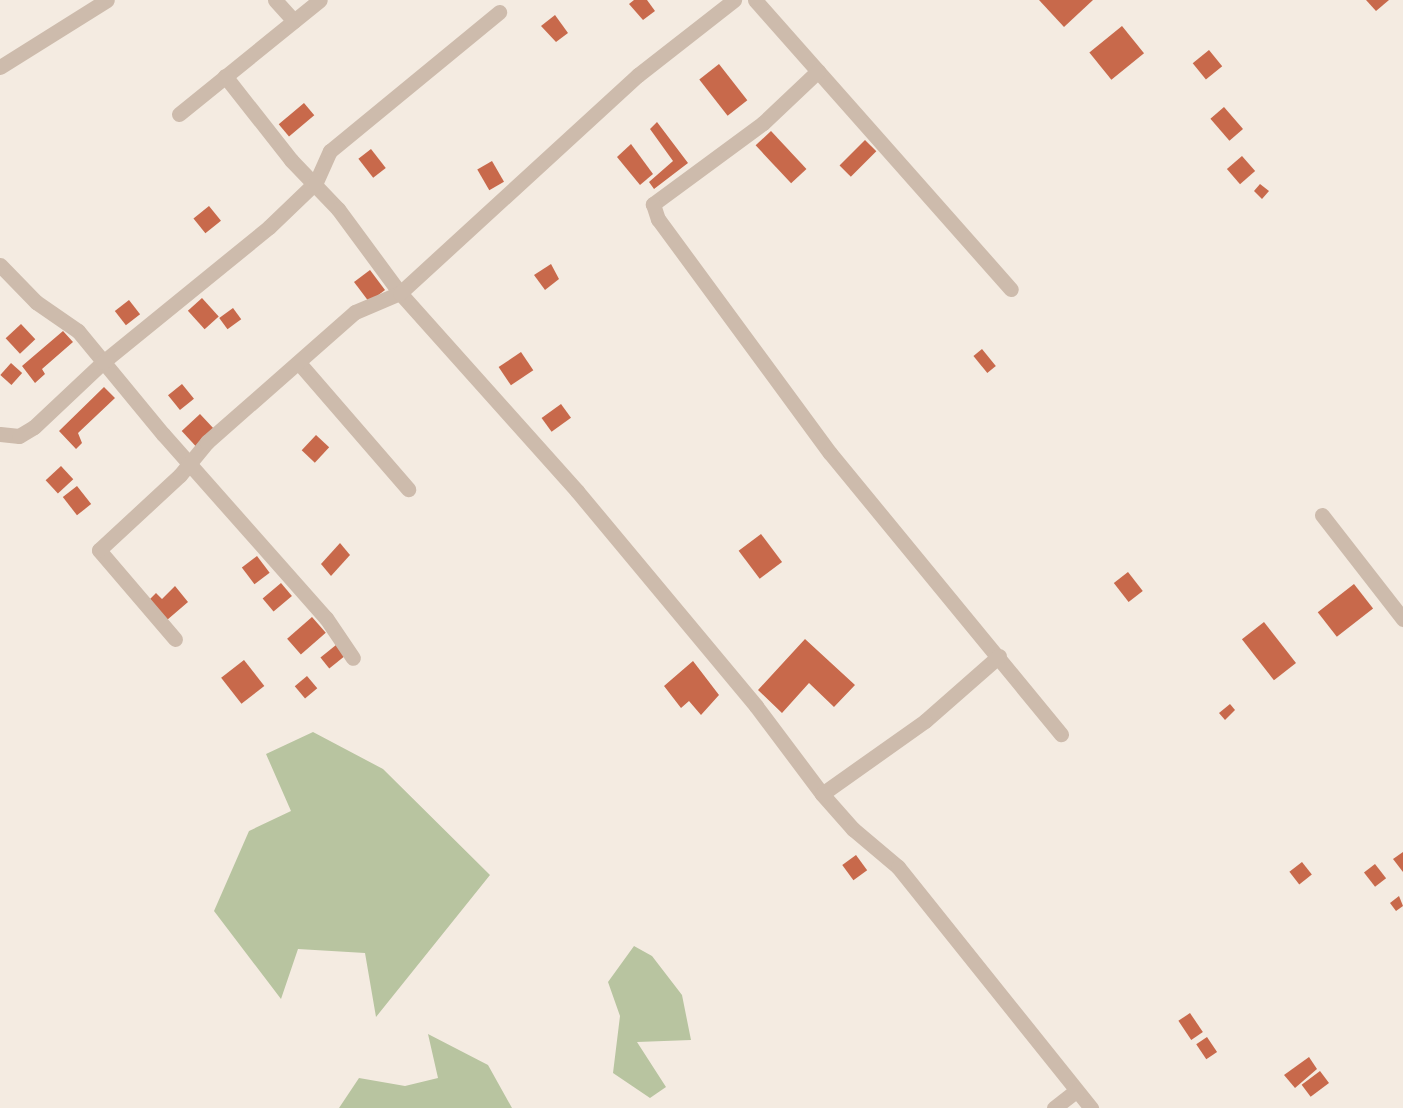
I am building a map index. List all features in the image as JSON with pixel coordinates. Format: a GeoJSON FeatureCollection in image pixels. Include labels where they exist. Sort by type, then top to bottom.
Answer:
{"type":"FeatureCollection","features":[{"type":"Feature","properties":{"kind":"street"},"geometry":{"type":"LineString","coordinates":[[0,68],[107,0]]}},
{"type":"Feature","properties":{"kind":"street"},"geometry":{"type":"LineString","coordinates":[[275,0],[294,21]]}},
{"type":"Feature","properties":{"kind":"street"},"geometry":{"type":"LineString","coordinates":[[179,114],[320,0]]}},
{"type":"Feature","properties":{"kind":"street"},"geometry":{"type":"LineString","coordinates":[[174,639],[99,550],[190,462],[207,442],[355,312],[400,293],[639,75],[734,0]]}},
{"type":"Feature","properties":{"kind":"street"},"geometry":{"type":"LineString","coordinates":[[755,0],[1011,289]]}},
{"type":"Feature","properties":{"kind":"street"},"geometry":{"type":"LineString","coordinates":[[0,434],[19,436],[34,427],[103,362],[269,227],[316,182],[330,151],[499,12]]}},
{"type":"Feature","properties":{"kind":"street"},"geometry":{"type":"LineString","coordinates":[[818,71],[764,123],[653,204],[658,219],[714,300],[830,453],[1061,734]]}},
{"type":"Feature","properties":{"kind":"street"},"geometry":{"type":"LineString","coordinates":[[225,76],[291,160],[316,182],[400,293],[577,491],[756,706],[822,794],[853,830],[898,867],[1091,1108]]}},
{"type":"Feature","properties":{"kind":"street"},"geometry":{"type":"LineString","coordinates":[[0,264],[36,302],[78,331],[326,618],[353,658]]}},
{"type":"Feature","properties":{"kind":"street"},"geometry":{"type":"LineString","coordinates":[[299,363],[408,489]]}},
{"type":"Feature","properties":{"kind":"street"},"geometry":{"type":"LineString","coordinates":[[1322,515],[1403,619]]}},
{"type":"Feature","properties":{"kind":"street"},"geometry":{"type":"LineString","coordinates":[[822,794],[925,721],[999,656]]}},
{"type":"Feature","properties":{"kind":"street"},"geometry":{"type":"LineString","coordinates":[[1054,1108],[1076,1091]]}},
{"type":"Feature","properties":{"kind":"green space"},"geometry":{"type":"Polygon","coordinates":[[[313,732],[383,769],[490,875],[376,1017],[365,953],[298,949],[281,999],[214,911],[249,831],[291,811],[266,754],[313,732]]]}},
{"type":"Feature","properties":{"kind":"green space"},"geometry":{"type":"Polygon","coordinates":[[[634,946],[652,956],[682,995],[691,1040],[637,1042],[666,1087],[650,1098],[613,1073],[620,1016],[608,982],[634,946]]]}},
{"type":"Feature","properties":{"kind":"green space"},"geometry":{"type":"Polygon","coordinates":[[[428,1034],[488,1065],[512,1108],[339,1108],[359,1078],[405,1086],[438,1078],[428,1034]]]}},
{"type":"Feature","properties":{"kind":"building"},"geometry":{"type":"Polygon","coordinates":[[[634,0],[647,0],[655,11],[643,20],[629,4],[634,0]]]}},
{"type":"Feature","properties":{"kind":"building"},"geometry":{"type":"Polygon","coordinates":[[[1039,0],[1093,0],[1064,27],[1039,0]]]}},
{"type":"Feature","properties":{"kind":"building"},"geometry":{"type":"Polygon","coordinates":[[[1366,0],[1389,0],[1376,11],[1366,0]]]}},
{"type":"Feature","properties":{"kind":"building"},"geometry":{"type":"Polygon","coordinates":[[[555,15],[568,33],[556,42],[541,26],[555,15]]]}},
{"type":"Feature","properties":{"kind":"building"},"geometry":{"type":"Polygon","coordinates":[[[1122,26],[1144,53],[1111,80],[1089,52],[1122,26]]]}},
{"type":"Feature","properties":{"kind":"building"},"geometry":{"type":"Polygon","coordinates":[[[1209,50],[1222,66],[1206,80],[1193,63],[1209,50]]]}},
{"type":"Feature","properties":{"kind":"building"},"geometry":{"type":"Polygon","coordinates":[[[719,64],[747,100],[728,116],[699,79],[719,64]]]}},
{"type":"Feature","properties":{"kind":"building"},"geometry":{"type":"Polygon","coordinates":[[[304,103],[314,115],[289,136],[279,124],[304,103]]]}},
{"type":"Feature","properties":{"kind":"building"},"geometry":{"type":"Polygon","coordinates":[[[1224,107],[1243,129],[1229,141],[1210,119],[1224,107]]]}},
{"type":"Feature","properties":{"kind":"building"},"geometry":{"type":"Polygon","coordinates":[[[657,122],[688,163],[654,189],[649,182],[673,161],[650,129],[657,122]]]}},
{"type":"Feature","properties":{"kind":"building"},"geometry":{"type":"Polygon","coordinates":[[[771,131],[806,169],[791,183],[756,145],[771,131]]]}},
{"type":"Feature","properties":{"kind":"building"},"geometry":{"type":"Polygon","coordinates":[[[865,140],[876,151],[851,177],[840,165],[865,140]]]}},
{"type":"Feature","properties":{"kind":"building"},"geometry":{"type":"Polygon","coordinates":[[[631,144],[653,174],[640,185],[617,157],[631,144]]]}},
{"type":"Feature","properties":{"kind":"building"},"geometry":{"type":"Polygon","coordinates":[[[371,149],[386,168],[373,178],[358,159],[371,149]]]}},
{"type":"Feature","properties":{"kind":"building"},"geometry":{"type":"Polygon","coordinates":[[[1242,156],[1255,171],[1240,184],[1227,169],[1242,156]]]}},
{"type":"Feature","properties":{"kind":"building"},"geometry":{"type":"Polygon","coordinates":[[[492,161],[504,182],[489,190],[477,170],[492,161]]]}},
{"type":"Feature","properties":{"kind":"building"},"geometry":{"type":"Polygon","coordinates":[[[1260,184],[1269,191],[1262,199],[1254,191],[1260,184]]]}},
{"type":"Feature","properties":{"kind":"building"},"geometry":{"type":"Polygon","coordinates":[[[209,206],[221,221],[205,233],[193,219],[209,206]]]}},
{"type":"Feature","properties":{"kind":"building"},"geometry":{"type":"Polygon","coordinates":[[[551,264],[559,279],[545,290],[534,275],[551,264]]]}},
{"type":"Feature","properties":{"kind":"building"},"geometry":{"type":"Polygon","coordinates":[[[370,270],[385,290],[369,302],[354,282],[370,270]]]}},
{"type":"Feature","properties":{"kind":"building"},"geometry":{"type":"Polygon","coordinates":[[[202,298],[219,317],[205,329],[188,311],[202,298]]]}},
{"type":"Feature","properties":{"kind":"building"},"geometry":{"type":"Polygon","coordinates":[[[129,300],[140,314],[126,325],[115,311],[129,300]]]}},
{"type":"Feature","properties":{"kind":"building"},"geometry":{"type":"Polygon","coordinates":[[[233,308],[241,319],[227,329],[219,318],[233,308]]]}},
{"type":"Feature","properties":{"kind":"building"},"geometry":{"type":"Polygon","coordinates":[[[21,324],[35,339],[20,354],[6,338],[21,324]]]}},
{"type":"Feature","properties":{"kind":"building"},"geometry":{"type":"Polygon","coordinates":[[[63,331],[73,342],[42,369],[45,374],[35,383],[22,366],[63,331]]]}},
{"type":"Feature","properties":{"kind":"building"},"geometry":{"type":"Polygon","coordinates":[[[982,349],[996,366],[987,373],[973,356],[982,349]]]}},
{"type":"Feature","properties":{"kind":"building"},"geometry":{"type":"Polygon","coordinates":[[[521,352],[533,370],[511,385],[499,367],[521,352]]]}},
{"type":"Feature","properties":{"kind":"building"},"geometry":{"type":"Polygon","coordinates":[[[11,363],[22,373],[11,385],[0,375],[11,363]]]}},
{"type":"Feature","properties":{"kind":"building"},"geometry":{"type":"Polygon","coordinates":[[[182,384],[194,399],[180,410],[168,395],[182,384]]]}},
{"type":"Feature","properties":{"kind":"building"},"geometry":{"type":"Polygon","coordinates":[[[104,387],[115,398],[78,433],[82,443],[76,449],[59,431],[104,387]]]}},
{"type":"Feature","properties":{"kind":"building"},"geometry":{"type":"Polygon","coordinates":[[[561,404],[571,418],[552,432],[542,418],[561,404]]]}},
{"type":"Feature","properties":{"kind":"building"},"geometry":{"type":"Polygon","coordinates":[[[200,414],[214,429],[196,446],[182,431],[200,414]]]}},
{"type":"Feature","properties":{"kind":"building"},"geometry":{"type":"Polygon","coordinates":[[[316,435],[329,447],[315,463],[302,450],[316,435]]]}},
{"type":"Feature","properties":{"kind":"building"},"geometry":{"type":"Polygon","coordinates":[[[61,466],[73,479],[58,493],[46,480],[61,466]]]}},
{"type":"Feature","properties":{"kind":"building"},"geometry":{"type":"Polygon","coordinates":[[[77,486],[91,504],[77,515],[63,497],[77,486]]]}},
{"type":"Feature","properties":{"kind":"building"},"geometry":{"type":"Polygon","coordinates":[[[761,534],[782,562],[760,579],[739,551],[761,534]]]}},
{"type":"Feature","properties":{"kind":"building"},"geometry":{"type":"Polygon","coordinates":[[[340,543],[350,555],[331,576],[321,564],[340,543]]]}},
{"type":"Feature","properties":{"kind":"building"},"geometry":{"type":"Polygon","coordinates":[[[257,556],[270,573],[254,584],[242,567],[257,556]]]}},
{"type":"Feature","properties":{"kind":"building"},"geometry":{"type":"Polygon","coordinates":[[[1128,572],[1143,591],[1129,602],[1114,583],[1128,572]]]}},
{"type":"Feature","properties":{"kind":"building"},"geometry":{"type":"Polygon","coordinates":[[[281,583],[292,596],[274,611],[263,598],[281,583]]]}},
{"type":"Feature","properties":{"kind":"building"},"geometry":{"type":"Polygon","coordinates":[[[1354,584],[1373,608],[1337,637],[1318,612],[1354,584]]]}},
{"type":"Feature","properties":{"kind":"building"},"geometry":{"type":"Polygon","coordinates":[[[175,586],[188,602],[167,620],[150,599],[156,593],[162,599],[175,586]]]}},
{"type":"Feature","properties":{"kind":"building"},"geometry":{"type":"Polygon","coordinates":[[[312,617],[326,633],[301,654],[287,639],[312,617]]]}},
{"type":"Feature","properties":{"kind":"building"},"geometry":{"type":"Polygon","coordinates":[[[1264,622],[1296,663],[1274,680],[1242,639],[1264,622]]]}},
{"type":"Feature","properties":{"kind":"building"},"geometry":{"type":"Polygon","coordinates":[[[805,639],[855,685],[834,707],[809,683],[782,713],[758,690],[805,639]]]}},
{"type":"Feature","properties":{"kind":"building"},"geometry":{"type":"Polygon","coordinates":[[[336,645],[345,656],[329,668],[320,658],[336,645]]]}},
{"type":"Feature","properties":{"kind":"building"},"geometry":{"type":"Polygon","coordinates":[[[244,660],[264,686],[241,704],[221,678],[244,660]]]}},
{"type":"Feature","properties":{"kind":"building"},"geometry":{"type":"Polygon","coordinates":[[[693,661],[719,695],[701,715],[689,701],[681,708],[664,686],[693,661]]]}},
{"type":"Feature","properties":{"kind":"building"},"geometry":{"type":"Polygon","coordinates":[[[307,676],[317,688],[305,699],[295,686],[307,676]]]}},
{"type":"Feature","properties":{"kind":"building"},"geometry":{"type":"Polygon","coordinates":[[[1230,704],[1235,710],[1225,720],[1219,713],[1230,704]]]}},
{"type":"Feature","properties":{"kind":"building"},"geometry":{"type":"Polygon","coordinates":[[[1403,852],[1403,872],[1393,859],[1403,852]]]}},
{"type":"Feature","properties":{"kind":"building"},"geometry":{"type":"Polygon","coordinates":[[[856,855],[867,870],[853,880],[842,865],[856,855]]]}},
{"type":"Feature","properties":{"kind":"building"},"geometry":{"type":"Polygon","coordinates":[[[1302,862],[1312,875],[1299,884],[1289,872],[1302,862]]]}},
{"type":"Feature","properties":{"kind":"building"},"geometry":{"type":"Polygon","coordinates":[[[1375,864],[1386,878],[1375,887],[1364,873],[1375,864]]]}},
{"type":"Feature","properties":{"kind":"building"},"geometry":{"type":"Polygon","coordinates":[[[1399,896],[1403,906],[1396,911],[1390,903],[1399,896]]]}},
{"type":"Feature","properties":{"kind":"building"},"geometry":{"type":"Polygon","coordinates":[[[1190,1013],[1203,1032],[1191,1040],[1178,1021],[1190,1013]]]}},
{"type":"Feature","properties":{"kind":"building"},"geometry":{"type":"Polygon","coordinates":[[[1207,1037],[1217,1052],[1206,1059],[1196,1044],[1207,1037]]]}},
{"type":"Feature","properties":{"kind":"building"},"geometry":{"type":"Polygon","coordinates":[[[1309,1057],[1317,1069],[1295,1088],[1284,1075],[1309,1057]]]}},
{"type":"Feature","properties":{"kind":"building"},"geometry":{"type":"Polygon","coordinates":[[[1320,1071],[1329,1083],[1311,1097],[1302,1085],[1320,1071]]]}}]}
